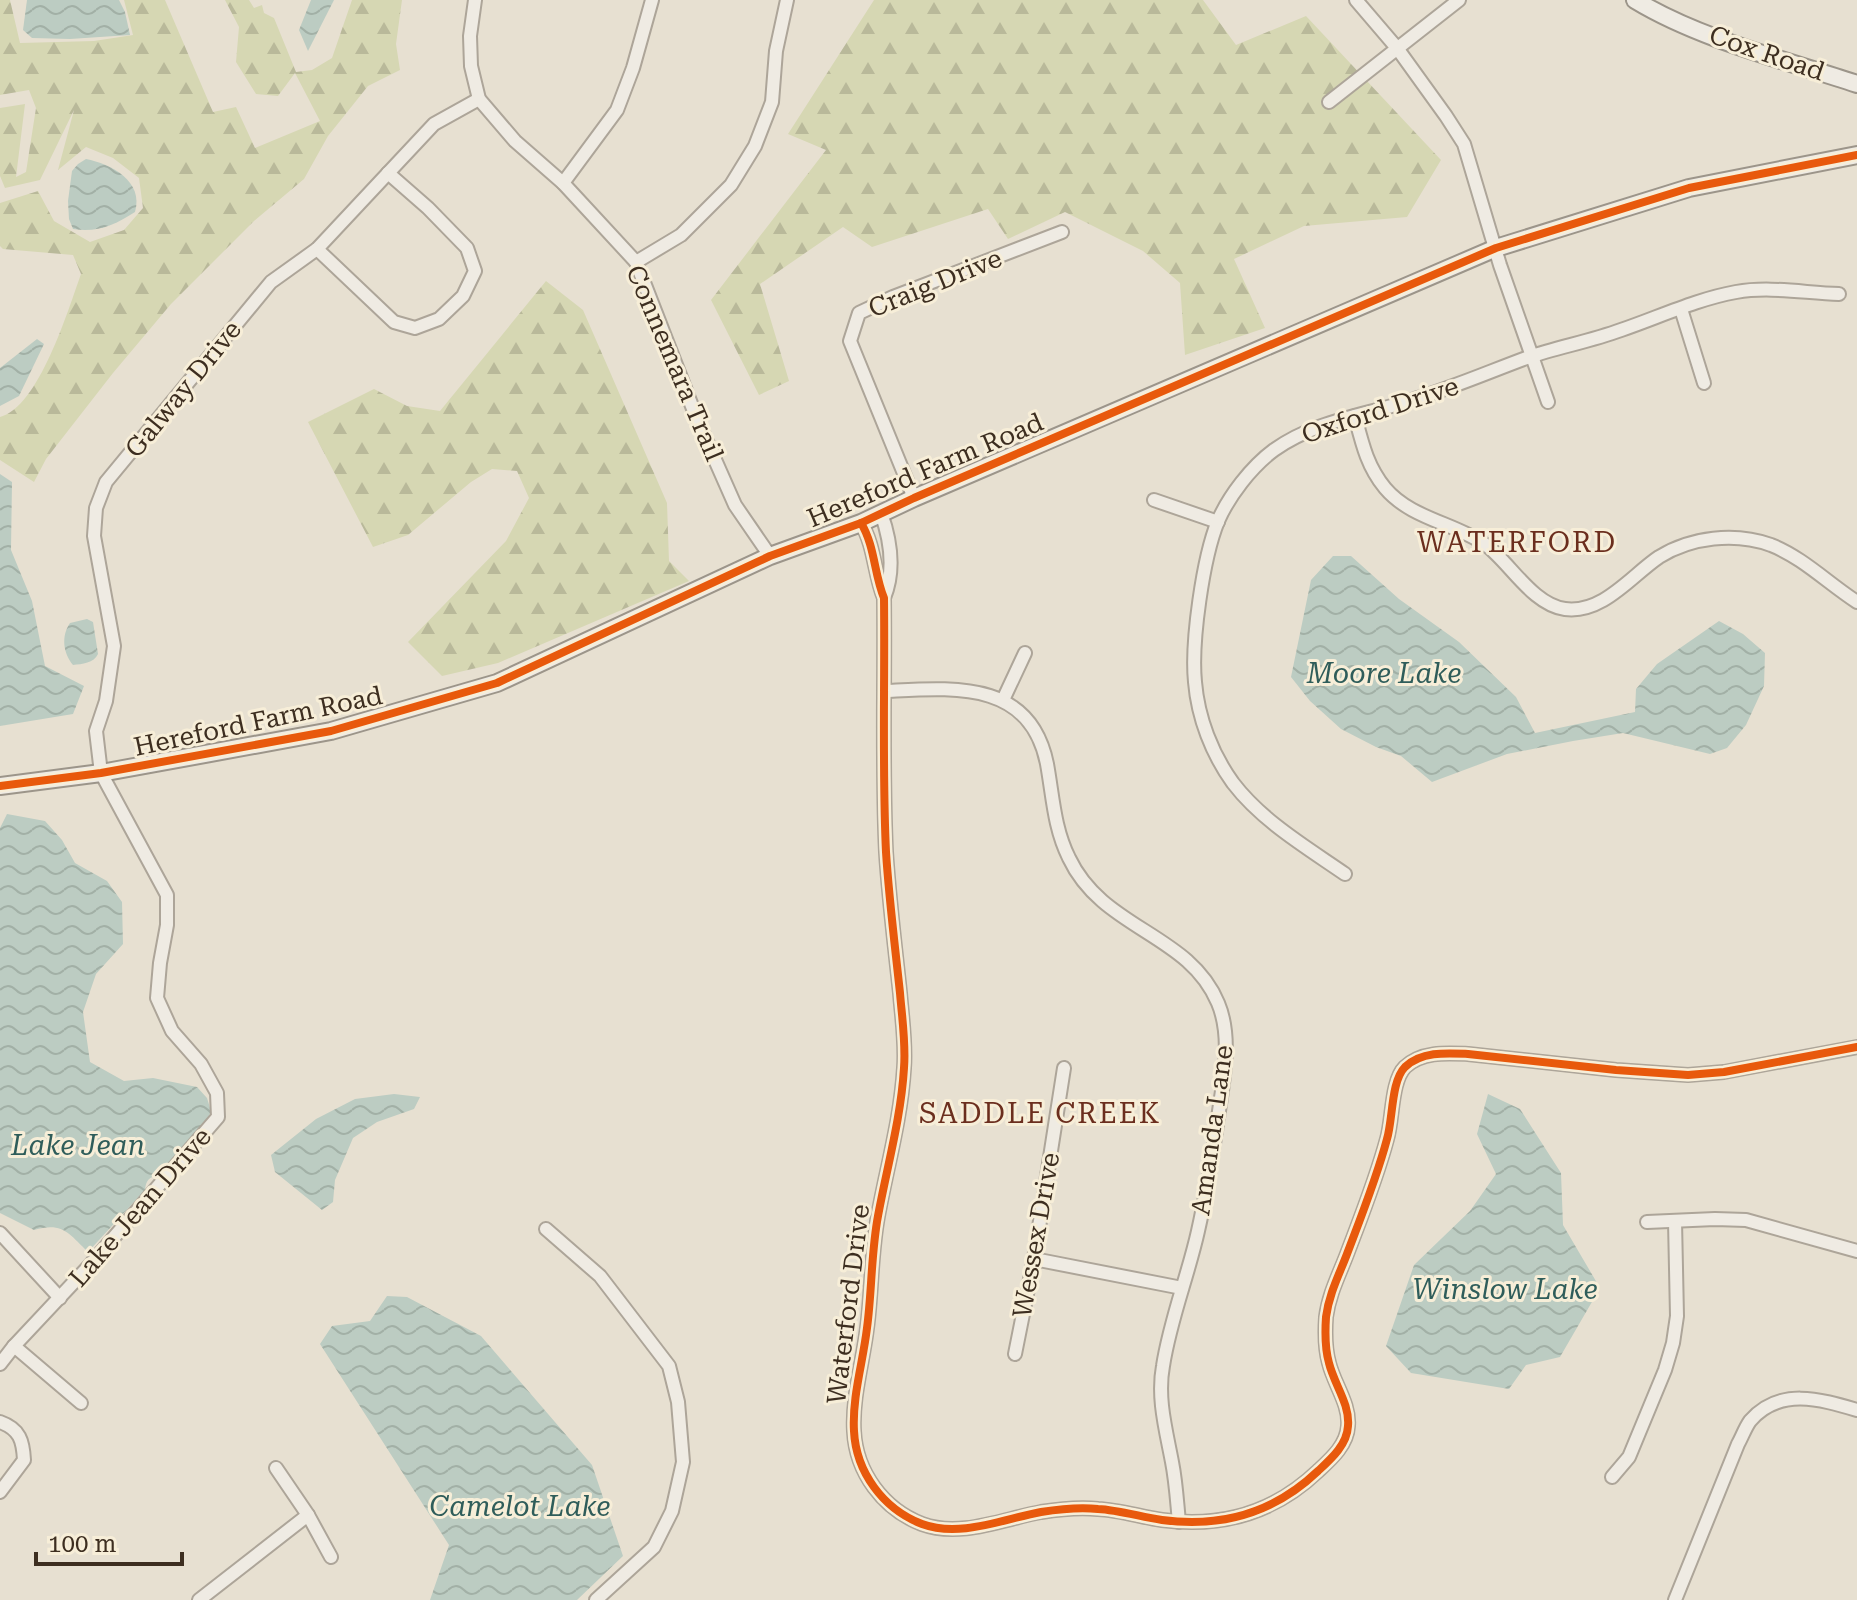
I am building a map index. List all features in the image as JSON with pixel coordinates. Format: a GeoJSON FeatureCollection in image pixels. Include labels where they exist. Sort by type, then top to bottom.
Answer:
{"type":"FeatureCollection","features":[{"type":"Feature","properties":{"kind":"street","name":"Connemara Trail"},"geometry":{"type":"LineString","coordinates":[[475,0],[470,36],[471,66],[479,99],[515,141],[563,183],[636,262],[697,419],[735,505],[770,556]]}},
{"type":"Feature","properties":{"kind":"street"},"geometry":{"type":"LineString","coordinates":[[563,183],[617,110],[633,68],[652,0]]}},
{"type":"Feature","properties":{"kind":"street"},"geometry":{"type":"LineString","coordinates":[[636,262],[681,235],[731,185],[755,146],[772,102],[776,51],[787,0]]}},
{"type":"Feature","properties":{"kind":"street"},"geometry":{"type":"LineString","coordinates":[[1356,0],[1397,48],[1464,144],[1548,402]]}},
{"type":"Feature","properties":{"kind":"street"},"geometry":{"type":"LineString","coordinates":[[1329,102],[1459,0]]}},
{"type":"Feature","properties":{"kind":"street","name":"Cox Road"},"geometry":{"type":"LineString","coordinates":[[1635,0],[1657,13],[1736,44],[1857,84]]}},
{"type":"Feature","properties":{"kind":"street","name":"Galway Drive"},"geometry":{"type":"LineString","coordinates":[[101,773],[96,731],[106,701],[114,646],[94,536],[96,508],[106,482],[271,282],[317,249],[434,124],[479,99]]}},
{"type":"Feature","properties":{"kind":"street","name":"Hereford Farm Road"},"geometry":{"type":"LineString","coordinates":[[0,786],[101,773],[331,731],[497,683],[770,556],[861,523],[1496,248],[1689,188],[1857,155]]}},
{"type":"Feature","properties":{"kind":"street"},"geometry":{"type":"LineString","coordinates":[[317,249],[394,322],[415,328],[439,319],[463,296],[475,271],[467,248],[388,173]]}},
{"type":"Feature","properties":{"kind":"street","name":"Craig Drive"},"geometry":{"type":"LineString","coordinates":[[914,498],[850,341],[859,313],[1062,232]]}},
{"type":"Feature","properties":{"kind":"street","name":"Oxford Drive"},"geometry":{"type":"LineString","coordinates":[[1345,874],[1252,805],[1232,782],[1206,734],[1195,683],[1195,654],[1203,583],[1218,522],[1231,497],[1271,452],[1296,436],[1322,425],[1413,400],[1532,356],[1592,340],[1711,298],[1763,290],[1839,294]]}},
{"type":"Feature","properties":{"kind":"street"},"geometry":{"type":"LineString","coordinates":[[1681,309],[1704,383]]}},
{"type":"Feature","properties":{"kind":"street"},"geometry":{"type":"LineString","coordinates":[[1355,416],[1364,454],[1388,491],[1431,519],[1484,544],[1502,558],[1534,593],[1565,609],[1603,601],[1673,549],[1710,539],[1753,540],[1773,546],[1799,560],[1857,602]]}},
{"type":"Feature","properties":{"kind":"street"},"geometry":{"type":"LineString","coordinates":[[1154,500],[1218,522]]}},
{"type":"Feature","properties":{"kind":"street","name":"Waterford Drive"},"geometry":{"type":"LineString","coordinates":[[881,513],[891,567],[890,584],[884,598]]}},
{"type":"Feature","properties":{"kind":"street","name":"Waterford Drive"},"geometry":{"type":"LineString","coordinates":[[861,523],[868,533],[878,584],[884,598],[886,856],[905,1060],[902,1096],[875,1231],[854,1431],[859,1459],[871,1484],[889,1505],[907,1518],[931,1527],[955,1529],[1043,1512],[1098,1509],[1179,1522],[1204,1522],[1231,1519],[1258,1511],[1288,1496],[1313,1476],[1335,1454],[1345,1438],[1349,1422],[1325,1342],[1332,1288],[1346,1257],[1387,1138],[1398,1078],[1405,1068],[1427,1055],[1446,1053],[1688,1075],[1724,1072],[1857,1047]]}},
{"type":"Feature","properties":{"kind":"street"},"geometry":{"type":"LineString","coordinates":[[876,568],[891,567]]}},
{"type":"Feature","properties":{"kind":"street"},"geometry":{"type":"LineString","coordinates":[[1003,700],[1025,653]]}},
{"type":"Feature","properties":{"kind":"street","name":"Amanda Lane"},"geometry":{"type":"LineString","coordinates":[[885,691],[967,689],[988,694],[1016,708],[1039,738],[1060,838],[1084,884],[1123,919],[1174,949],[1191,964],[1218,1003],[1225,1025],[1226,1054],[1213,1152],[1201,1218],[1162,1368],[1161,1399],[1179,1522]]}},
{"type":"Feature","properties":{"kind":"street","name":"Lake Jean Drive"},"geometry":{"type":"LineString","coordinates":[[0,1364],[218,1117],[217,1093],[201,1064],[172,1031],[157,998],[167,925],[167,895],[101,773]]}},
{"type":"Feature","properties":{"kind":"street","name":"Wessex Drive"},"geometry":{"type":"LineString","coordinates":[[1015,1354],[1034,1259],[1064,1068]]}},
{"type":"Feature","properties":{"kind":"street"},"geometry":{"type":"LineString","coordinates":[[1647,1222],[1746,1220],[1857,1251]]}},
{"type":"Feature","properties":{"kind":"street"},"geometry":{"type":"LineString","coordinates":[[1612,1477],[1629,1457],[1673,1343],[1677,1316],[1675,1221]]}},
{"type":"Feature","properties":{"kind":"street"},"geometry":{"type":"LineString","coordinates":[[546,1229],[600,1276],[669,1366],[678,1402],[683,1462],[672,1511],[654,1547],[596,1600]]}},
{"type":"Feature","properties":{"kind":"street"},"geometry":{"type":"LineString","coordinates":[[0,1233],[60,1298]]}},
{"type":"Feature","properties":{"kind":"street"},"geometry":{"type":"LineString","coordinates":[[1034,1259],[1182,1288]]}},
{"type":"Feature","properties":{"kind":"street"},"geometry":{"type":"LineString","coordinates":[[14,1346],[81,1403]]}},
{"type":"Feature","properties":{"kind":"street"},"geometry":{"type":"LineString","coordinates":[[1675,1600],[1749,1423],[1764,1408],[1784,1399],[1803,1397],[1854,1410],[1857,1393]]}},
{"type":"Feature","properties":{"kind":"street"},"geometry":{"type":"LineString","coordinates":[[0,1422],[9,1425],[23,1440],[24,1460],[0,1492]]}},
{"type":"Feature","properties":{"kind":"street"},"geometry":{"type":"LineString","coordinates":[[276,1468],[308,1515],[331,1557]]}},
{"type":"Feature","properties":{"kind":"street"},"geometry":{"type":"LineString","coordinates":[[199,1600],[308,1515]]}},
{"type":"Feature","properties":{"kind":"green space"},"geometry":{"type":"Polygon","coordinates":[[[0,0],[10,0],[20,43],[94,41],[133,35],[124,0],[165,0],[213,112],[236,107],[255,148],[320,121],[295,73],[278,96],[256,94],[236,62],[239,27],[225,0],[249,0],[254,8],[262,5],[264,13],[274,18],[296,72],[312,70],[332,58],[352,0],[402,0],[396,44],[400,70],[368,86],[328,136],[304,179],[254,221],[171,304],[46,459],[34,482],[0,460],[0,417],[27,396],[39,377],[60,332],[81,274],[73,255],[3,249],[0,246],[0,203],[38,191],[54,221],[90,242],[124,230],[143,208],[139,178],[113,158],[86,147],[58,170],[74,110],[40,180],[5,188],[0,176],[0,108],[25,104],[16,177],[26,172],[36,108],[29,90],[0,95],[0,0]]]}},
{"type":"Feature","properties":{"kind":"green space"},"geometry":{"type":"Polygon","coordinates":[[[874,0],[1203,0],[1236,45],[1306,16],[1441,160],[1407,217],[1304,226],[1234,259],[1265,328],[1185,355],[1180,283],[1143,251],[1065,212],[1008,239],[988,209],[872,247],[843,227],[760,284],[789,381],[759,395],[711,300],[826,150],[788,134],[874,0]]]}},
{"type":"Feature","properties":{"kind":"green space"},"geometry":{"type":"Polygon","coordinates":[[[546,281],[583,310],[667,503],[669,561],[689,581],[498,663],[442,676],[408,642],[506,541],[529,498],[517,471],[492,469],[471,482],[408,535],[373,547],[308,422],[374,389],[407,406],[440,411],[546,281]]]}},
{"type":"Feature","properties":{"kind":"water"},"geometry":{"type":"Polygon","coordinates":[[[27,0],[119,0],[130,35],[32,38],[23,30],[27,0]]]}},
{"type":"Feature","properties":{"kind":"water"},"geometry":{"type":"Polygon","coordinates":[[[311,0],[334,0],[308,51],[299,30],[311,0]]]}},
{"type":"Feature","properties":{"kind":"water"},"geometry":{"type":"Polygon","coordinates":[[[86,159],[115,170],[130,183],[137,201],[135,212],[106,227],[73,229],[68,201],[72,171],[86,159]]]}},
{"type":"Feature","properties":{"kind":"water"},"geometry":{"type":"Polygon","coordinates":[[[37,339],[44,344],[19,396],[0,406],[0,368],[37,339]]]}},
{"type":"Feature","properties":{"kind":"water"},"geometry":{"type":"Polygon","coordinates":[[[0,474],[12,482],[11,550],[32,601],[45,666],[84,686],[73,714],[0,726],[0,474]]]}},
{"type":"Feature","properties":{"kind":"water","name":"Moore Lake"},"geometry":{"type":"Polygon","coordinates":[[[1333,556],[1351,556],[1399,599],[1459,642],[1516,697],[1535,733],[1635,712],[1636,689],[1657,664],[1719,621],[1743,634],[1765,653],[1764,686],[1746,725],[1727,748],[1710,754],[1623,733],[1507,754],[1432,782],[1401,756],[1341,729],[1310,701],[1291,677],[1311,580],[1333,556]]]}},
{"type":"Feature","properties":{"kind":"water"},"geometry":{"type":"Polygon","coordinates":[[[87,619],[93,622],[98,654],[91,661],[73,665],[65,650],[65,633],[70,623],[87,619]]]}},
{"type":"Feature","properties":{"kind":"water","name":"Lake Jean"},"geometry":{"type":"Polygon","coordinates":[[[7,814],[45,821],[62,840],[75,863],[107,881],[122,902],[123,944],[96,974],[83,1012],[90,1062],[124,1081],[153,1078],[197,1087],[207,1098],[211,1111],[207,1121],[159,1175],[149,1180],[145,1190],[88,1252],[59,1228],[34,1230],[0,1213],[0,828],[7,814]]]}},
{"type":"Feature","properties":{"kind":"water"},"geometry":{"type":"Polygon","coordinates":[[[394,1094],[420,1097],[414,1109],[377,1122],[353,1138],[335,1180],[333,1202],[322,1210],[275,1172],[271,1155],[316,1119],[355,1099],[394,1094]]]}},
{"type":"Feature","properties":{"kind":"water","name":"Winslow Lake"},"geometry":{"type":"Polygon","coordinates":[[[1488,1094],[1520,1109],[1561,1173],[1563,1225],[1600,1288],[1560,1357],[1526,1365],[1509,1389],[1411,1373],[1386,1346],[1414,1265],[1470,1211],[1496,1174],[1477,1134],[1488,1094]]]}},
{"type":"Feature","properties":{"kind":"water","name":"Camelot Lake"},"geometry":{"type":"Polygon","coordinates":[[[387,1296],[407,1297],[481,1336],[592,1465],[623,1556],[577,1600],[430,1600],[449,1545],[320,1344],[332,1326],[370,1321],[387,1296]]]}},
{"type":"Feature","properties":{"kind":"cycle path"},"geometry":{"type":"LineString","coordinates":[[0,786],[101,773],[331,731],[497,683],[770,556],[861,523],[1496,248],[1689,188],[1857,155]]}},
{"type":"Feature","properties":{"kind":"cycle path"},"geometry":{"type":"LineString","coordinates":[[861,523],[884,598],[886,852],[904,1059],[897,1124],[876,1230],[854,1431],[860,1461],[874,1487],[895,1509],[908,1517],[936,1528],[951,1529],[982,1526],[1041,1512],[1084,1508],[1162,1520],[1206,1522],[1265,1507],[1284,1498],[1318,1471],[1341,1445],[1348,1426],[1347,1410],[1331,1371],[1327,1352],[1329,1300],[1383,1153],[1397,1081],[1405,1067],[1419,1058],[1435,1054],[1468,1054],[1688,1075],[1724,1072],[1857,1047]]}},
{"type":"Feature","properties":{"kind":"district","name":"WATERFORD"},"geometry":{"type":"Point","coordinates":[1517,542]}},
{"type":"Feature","properties":{"kind":"district","name":"SADDLE CREEK"},"geometry":{"type":"Point","coordinates":[1040,1113]}}]}
